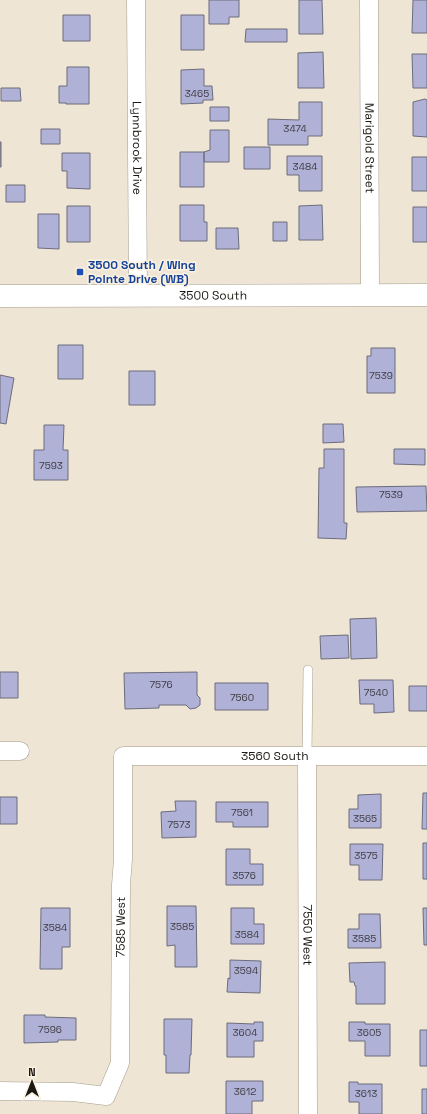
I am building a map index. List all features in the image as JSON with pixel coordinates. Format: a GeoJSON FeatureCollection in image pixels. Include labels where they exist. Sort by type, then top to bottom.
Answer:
{"type":"FeatureCollection","features":[{"type":"Feature","properties":{"kind":"main road","name":"3500 South"},"geometry":{"type":"LineString","coordinates":[[0,296],[427,296]]}},
{"type":"Feature","properties":{"kind":"street","name":"Lynnbrook Drive"},"geometry":{"type":"LineString","coordinates":[[136,0],[138,296]]}},
{"type":"Feature","properties":{"kind":"street","name":"Marigold Street"},"geometry":{"type":"LineString","coordinates":[[369,0],[370,296]]}},
{"type":"Feature","properties":{"kind":"street"},"geometry":{"type":"LineString","coordinates":[[0,751],[20,751]]}},
{"type":"Feature","properties":{"kind":"street","name":"3560 South"},"geometry":{"type":"LineString","coordinates":[[122,756],[427,756]]}},
{"type":"Feature","properties":{"kind":"street","name":"7585 West"},"geometry":{"type":"LineString","coordinates":[[0,1091],[73,1092],[106,1096],[120,1063],[122,756]]}},
{"type":"Feature","properties":{"kind":"street","name":"7550 West"},"geometry":{"type":"LineString","coordinates":[[307,756],[308,1114]]}},
{"type":"Feature","properties":{"kind":"lane"},"geometry":{"type":"LineString","coordinates":[[307,756],[308,670]]}},
{"type":"Feature","properties":{"kind":"building"},"geometry":{"type":"Polygon","coordinates":[[[209,0],[239,0],[239,17],[229,17],[229,24],[209,24],[209,0]]]}},
{"type":"Feature","properties":{"kind":"building"},"geometry":{"type":"Polygon","coordinates":[[[299,0],[322,0],[323,34],[299,34],[299,0]]]}},
{"type":"Feature","properties":{"kind":"building"},"geometry":{"type":"Polygon","coordinates":[[[413,0],[427,0],[427,33],[412,33],[413,0]]]}},
{"type":"Feature","properties":{"kind":"building"},"geometry":{"type":"Polygon","coordinates":[[[63,15],[90,15],[90,41],[63,41],[63,15]]]}},
{"type":"Feature","properties":{"kind":"building"},"geometry":{"type":"Polygon","coordinates":[[[181,15],[204,15],[204,50],[181,50],[181,15]]]}},
{"type":"Feature","properties":{"kind":"building"},"geometry":{"type":"Polygon","coordinates":[[[246,29],[287,29],[287,42],[245,42],[246,29]]]}},
{"type":"Feature","properties":{"kind":"building"},"geometry":{"type":"Polygon","coordinates":[[[323,52],[324,88],[298,88],[298,53],[323,52]]]}},
{"type":"Feature","properties":{"kind":"building"},"geometry":{"type":"Polygon","coordinates":[[[412,54],[427,54],[427,88],[413,88],[412,54]]]}},
{"type":"Feature","properties":{"kind":"building"},"geometry":{"type":"Polygon","coordinates":[[[67,67],[89,67],[89,104],[59,103],[59,86],[67,86],[67,67]]]}},
{"type":"Feature","properties":{"kind":"building"},"geometry":{"type":"Polygon","coordinates":[[[204,69],[204,86],[212,86],[213,100],[203,100],[203,103],[181,104],[181,70],[204,69]]]}},
{"type":"Feature","properties":{"kind":"building"},"geometry":{"type":"Polygon","coordinates":[[[1,88],[20,88],[21,101],[1,101],[1,88]]]}},
{"type":"Feature","properties":{"kind":"building"},"geometry":{"type":"Polygon","coordinates":[[[425,99],[427,100],[427,137],[413,136],[413,102],[425,99]]]}},
{"type":"Feature","properties":{"kind":"building"},"geometry":{"type":"Polygon","coordinates":[[[299,102],[322,102],[322,136],[308,136],[308,145],[268,145],[268,119],[299,120],[299,102]]]}},
{"type":"Feature","properties":{"kind":"building"},"geometry":{"type":"Polygon","coordinates":[[[210,107],[229,107],[229,121],[210,121],[210,107]]]}},
{"type":"Feature","properties":{"kind":"building"},"geometry":{"type":"Polygon","coordinates":[[[41,129],[60,129],[60,144],[41,144],[41,129]]]}},
{"type":"Feature","properties":{"kind":"building"},"geometry":{"type":"Polygon","coordinates":[[[210,130],[229,130],[229,162],[204,162],[204,152],[210,150],[210,130]]]}},
{"type":"Feature","properties":{"kind":"building"},"geometry":{"type":"Polygon","coordinates":[[[1,142],[1,167],[0,167],[1,142]]]}},
{"type":"Feature","properties":{"kind":"building"},"geometry":{"type":"Polygon","coordinates":[[[244,147],[270,147],[270,169],[244,169],[244,147]]]}},
{"type":"Feature","properties":{"kind":"building"},"geometry":{"type":"Polygon","coordinates":[[[180,152],[204,152],[204,187],[180,187],[180,152]]]}},
{"type":"Feature","properties":{"kind":"building"},"geometry":{"type":"Polygon","coordinates":[[[62,153],[90,153],[90,189],[67,188],[67,171],[62,171],[62,153]]]}},
{"type":"Feature","properties":{"kind":"building"},"geometry":{"type":"Polygon","coordinates":[[[287,156],[322,156],[322,191],[299,191],[299,175],[287,175],[287,156]]]}},
{"type":"Feature","properties":{"kind":"building"},"geometry":{"type":"Polygon","coordinates":[[[412,157],[427,157],[427,191],[412,191],[412,157]]]}},
{"type":"Feature","properties":{"kind":"building"},"geometry":{"type":"Polygon","coordinates":[[[6,185],[25,185],[25,202],[6,202],[6,185]]]}},
{"type":"Feature","properties":{"kind":"building"},"geometry":{"type":"Polygon","coordinates":[[[180,205],[204,205],[204,222],[207,222],[207,241],[180,241],[180,205]]]}},
{"type":"Feature","properties":{"kind":"building"},"geometry":{"type":"Polygon","coordinates":[[[322,205],[323,240],[299,240],[299,206],[322,205]]]}},
{"type":"Feature","properties":{"kind":"building"},"geometry":{"type":"Polygon","coordinates":[[[67,206],[90,206],[90,242],[67,242],[67,206]]]}},
{"type":"Feature","properties":{"kind":"building"},"geometry":{"type":"Polygon","coordinates":[[[413,207],[427,207],[427,242],[413,242],[413,207]]]}},
{"type":"Feature","properties":{"kind":"building"},"geometry":{"type":"Polygon","coordinates":[[[38,214],[59,214],[59,249],[38,248],[38,214]]]}},
{"type":"Feature","properties":{"kind":"building"},"geometry":{"type":"Polygon","coordinates":[[[273,222],[287,222],[287,241],[273,241],[273,222]]]}},
{"type":"Feature","properties":{"kind":"building"},"geometry":{"type":"Polygon","coordinates":[[[216,228],[238,228],[239,249],[216,249],[216,228]]]}},
{"type":"Feature","properties":{"kind":"building"},"geometry":{"type":"Polygon","coordinates":[[[58,345],[83,345],[83,379],[58,379],[58,345]]]}},
{"type":"Feature","properties":{"kind":"building"},"geometry":{"type":"Polygon","coordinates":[[[371,348],[395,348],[395,393],[367,393],[367,356],[371,356],[371,348]]]}},
{"type":"Feature","properties":{"kind":"building"},"geometry":{"type":"Polygon","coordinates":[[[129,371],[155,371],[155,405],[129,405],[129,371]]]}},
{"type":"Feature","properties":{"kind":"building"},"geometry":{"type":"Polygon","coordinates":[[[0,375],[14,378],[6,424],[0,423],[0,375]]]}},
{"type":"Feature","properties":{"kind":"building"},"geometry":{"type":"Polygon","coordinates":[[[323,424],[343,424],[344,442],[323,443],[323,424]]]}},
{"type":"Feature","properties":{"kind":"building"},"geometry":{"type":"Polygon","coordinates":[[[44,425],[64,425],[63,450],[68,450],[68,480],[34,480],[34,450],[44,450],[44,425]]]}},
{"type":"Feature","properties":{"kind":"building"},"geometry":{"type":"Polygon","coordinates":[[[324,449],[344,449],[344,523],[347,523],[346,539],[318,538],[319,468],[324,468],[324,449]]]}},
{"type":"Feature","properties":{"kind":"building"},"geometry":{"type":"Polygon","coordinates":[[[394,449],[425,449],[425,465],[394,464],[394,449]]]}},
{"type":"Feature","properties":{"kind":"building"},"geometry":{"type":"Polygon","coordinates":[[[426,486],[427,511],[357,512],[356,487],[426,486]]]}},
{"type":"Feature","properties":{"kind":"building"},"geometry":{"type":"Polygon","coordinates":[[[376,618],[377,658],[351,659],[350,619],[376,618]]]}},
{"type":"Feature","properties":{"kind":"building"},"geometry":{"type":"Polygon","coordinates":[[[348,635],[349,658],[321,659],[320,636],[348,635]]]}},
{"type":"Feature","properties":{"kind":"building"},"geometry":{"type":"Polygon","coordinates":[[[0,672],[18,672],[18,698],[0,698],[0,672]]]}},
{"type":"Feature","properties":{"kind":"building"},"geometry":{"type":"Polygon","coordinates":[[[197,672],[197,695],[200,698],[200,705],[196,708],[190,709],[186,705],[159,705],[159,708],[125,709],[124,673],[197,672]]]}},
{"type":"Feature","properties":{"kind":"building"},"geometry":{"type":"Polygon","coordinates":[[[359,680],[393,680],[394,712],[374,713],[374,704],[360,704],[359,680]]]}},
{"type":"Feature","properties":{"kind":"building"},"geometry":{"type":"Polygon","coordinates":[[[215,683],[268,683],[268,710],[215,710],[215,683]]]}},
{"type":"Feature","properties":{"kind":"building"},"geometry":{"type":"Polygon","coordinates":[[[409,686],[427,686],[427,711],[409,711],[409,686]]]}},
{"type":"Feature","properties":{"kind":"building"},"geometry":{"type":"Polygon","coordinates":[[[423,793],[427,793],[427,829],[422,829],[423,793]]]}},
{"type":"Feature","properties":{"kind":"building"},"geometry":{"type":"Polygon","coordinates":[[[381,794],[381,828],[349,828],[349,809],[358,809],[358,795],[381,794]]]}},
{"type":"Feature","properties":{"kind":"building"},"geometry":{"type":"Polygon","coordinates":[[[0,797],[17,797],[17,824],[0,824],[0,797]]]}},
{"type":"Feature","properties":{"kind":"building"},"geometry":{"type":"Polygon","coordinates":[[[175,801],[196,801],[196,837],[162,838],[161,812],[176,811],[175,801]]]}},
{"type":"Feature","properties":{"kind":"building"},"geometry":{"type":"Polygon","coordinates":[[[216,802],[268,802],[268,827],[233,827],[233,822],[216,822],[216,802]]]}},
{"type":"Feature","properties":{"kind":"building"},"geometry":{"type":"Polygon","coordinates":[[[423,843],[427,843],[427,879],[423,879],[423,843]]]}},
{"type":"Feature","properties":{"kind":"building"},"geometry":{"type":"Polygon","coordinates":[[[350,844],[383,844],[382,880],[359,880],[359,865],[350,865],[350,844]]]}},
{"type":"Feature","properties":{"kind":"building"},"geometry":{"type":"Polygon","coordinates":[[[226,849],[250,849],[250,864],[263,864],[263,885],[226,885],[226,849]]]}},
{"type":"Feature","properties":{"kind":"building"},"geometry":{"type":"Polygon","coordinates":[[[167,906],[196,906],[197,967],[175,967],[175,945],[167,946],[167,906]]]}},
{"type":"Feature","properties":{"kind":"building"},"geometry":{"type":"Polygon","coordinates":[[[41,908],[70,908],[70,947],[62,947],[62,969],[40,969],[41,908]]]}},
{"type":"Feature","properties":{"kind":"building"},"geometry":{"type":"Polygon","coordinates":[[[231,908],[254,908],[254,924],[264,924],[264,944],[231,944],[231,908]]]}},
{"type":"Feature","properties":{"kind":"building"},"geometry":{"type":"Polygon","coordinates":[[[423,908],[427,908],[427,945],[424,945],[423,908]]]}},
{"type":"Feature","properties":{"kind":"building"},"geometry":{"type":"Polygon","coordinates":[[[359,914],[380,914],[381,948],[348,948],[348,929],[359,929],[359,914]]]}},
{"type":"Feature","properties":{"kind":"building"},"geometry":{"type":"Polygon","coordinates":[[[230,960],[261,961],[260,993],[227,992],[228,978],[230,979],[230,960]]]}},
{"type":"Feature","properties":{"kind":"building"},"geometry":{"type":"Polygon","coordinates":[[[385,962],[385,1004],[356,1004],[356,986],[354,982],[350,982],[349,963],[385,962]]]}},
{"type":"Feature","properties":{"kind":"building"},"geometry":{"type":"Polygon","coordinates":[[[24,1015],[45,1015],[45,1017],[76,1018],[76,1040],[24,1043],[24,1015]]]}},
{"type":"Feature","properties":{"kind":"building"},"geometry":{"type":"Polygon","coordinates":[[[164,1019],[192,1019],[189,1073],[166,1073],[166,1055],[164,1055],[164,1019]]]}},
{"type":"Feature","properties":{"kind":"building"},"geometry":{"type":"Polygon","coordinates":[[[254,1022],[263,1022],[263,1041],[254,1041],[254,1057],[227,1057],[227,1023],[254,1024],[254,1022]]]}},
{"type":"Feature","properties":{"kind":"building"},"geometry":{"type":"Polygon","coordinates":[[[349,1022],[365,1022],[365,1024],[390,1024],[390,1056],[365,1056],[365,1041],[349,1041],[349,1022]]]}},
{"type":"Feature","properties":{"kind":"building"},"geometry":{"type":"Polygon","coordinates":[[[420,1030],[427,1030],[427,1066],[420,1066],[420,1030]]]}},
{"type":"Feature","properties":{"kind":"building"},"geometry":{"type":"Polygon","coordinates":[[[226,1081],[263,1081],[263,1101],[252,1101],[252,1114],[226,1114],[226,1081]]]}},
{"type":"Feature","properties":{"kind":"building"},"geometry":{"type":"Polygon","coordinates":[[[349,1082],[358,1082],[358,1084],[382,1084],[382,1114],[359,1114],[359,1102],[349,1102],[349,1082]]]}},
{"type":"Feature","properties":{"kind":"building"},"geometry":{"type":"Polygon","coordinates":[[[422,1089],[427,1089],[427,1114],[422,1114],[422,1089]]]}},
{"type":"Feature","properties":{"kind":"place","name":"3500 South / Wing Pointe Drive (WB)"},"geometry":{"type":"Point","coordinates":[80,272]}}]}
